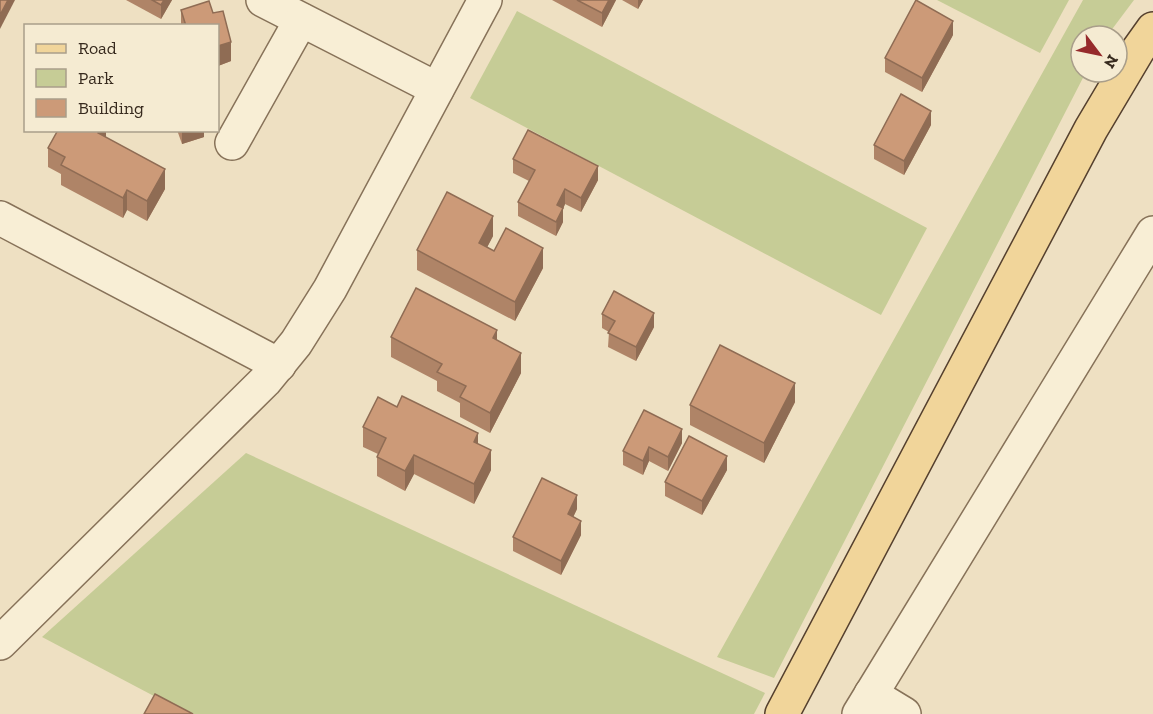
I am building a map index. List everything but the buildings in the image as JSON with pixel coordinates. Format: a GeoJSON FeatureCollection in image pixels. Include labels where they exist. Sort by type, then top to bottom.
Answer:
{"type":"FeatureCollection","features":[{"type":"Feature","properties":{"kind":"main road"},"geometry":{"type":"LineString","coordinates":[[782,714],[1091,129],[1153,29]]}},
{"type":"Feature","properties":{"kind":"street"},"geometry":{"type":"LineString","coordinates":[[263,0],[437,89]]}},
{"type":"Feature","properties":{"kind":"street"},"geometry":{"type":"LineString","coordinates":[[0,642],[244,402],[279,365],[307,328],[485,0]]}},
{"type":"Feature","properties":{"kind":"street"},"geometry":{"type":"LineString","coordinates":[[232,144],[301,20]]}},
{"type":"Feature","properties":{"kind":"street"},"geometry":{"type":"LineString","coordinates":[[0,218],[279,365]]}},
{"type":"Feature","properties":{"kind":"street"},"geometry":{"type":"LineString","coordinates":[[903,714],[865,704],[1153,233]]}},
{"type":"Feature","properties":{"kind":"green space"},"geometry":{"type":"Polygon","coordinates":[[[937,0],[1069,0],[1040,53],[937,0]]]}},
{"type":"Feature","properties":{"kind":"green space"},"geometry":{"type":"Polygon","coordinates":[[[1083,0],[1134,0],[1116,24],[1070,24],[1083,0]]]}},
{"type":"Feature","properties":{"kind":"green space"},"geometry":{"type":"Polygon","coordinates":[[[517,11],[927,228],[881,315],[470,98],[517,11]]]}},
{"type":"Feature","properties":{"kind":"green space"},"geometry":{"type":"Polygon","coordinates":[[[1069,25],[1069,84],[1080,84],[774,678],[717,657],[1069,25]]]}},
{"type":"Feature","properties":{"kind":"green space"},"geometry":{"type":"Polygon","coordinates":[[[246,453],[765,693],[754,714],[188,714],[42,637],[246,453]]]}}]}
